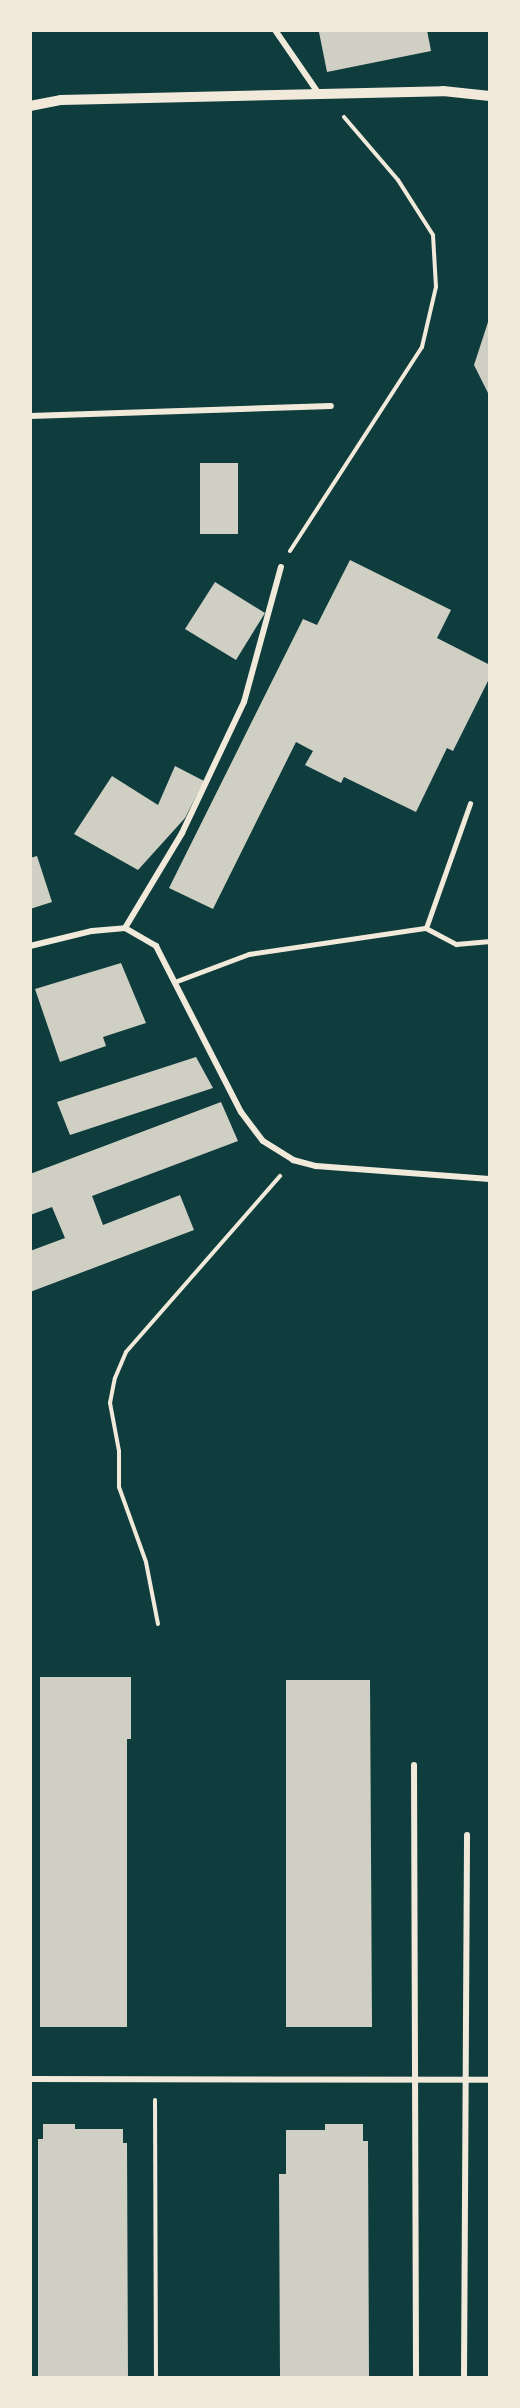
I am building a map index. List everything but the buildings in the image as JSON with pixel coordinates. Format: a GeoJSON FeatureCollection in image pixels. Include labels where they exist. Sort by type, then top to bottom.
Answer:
{"type":"FeatureCollection","features":[{"type":"Feature","properties":{"kind":"street"},"geometry":{"type":"LineString","coordinates":[[275,30],[319,94]]}},
{"type":"Feature","properties":{"kind":"street"},"geometry":{"type":"LineString","coordinates":[[30,106],[61,100],[443,91],[490,96]]}},
{"type":"Feature","properties":{"kind":"street"},"geometry":{"type":"LineString","coordinates":[[30,416],[331,406]]}},
{"type":"Feature","properties":{"kind":"street"},"geometry":{"type":"LineString","coordinates":[[125,928],[182,833],[244,702],[281,567]]}},
{"type":"Feature","properties":{"kind":"street"},"geometry":{"type":"LineString","coordinates":[[30,946],[92,931],[125,928],[156,946],[177,981],[242,1112],[263,1141],[293,1160],[342,1170],[490,1179]]}},
{"type":"Feature","properties":{"kind":"street"},"geometry":{"type":"LineString","coordinates":[[414,1765],[416,2378]]}},
{"type":"Feature","properties":{"kind":"street"},"geometry":{"type":"LineString","coordinates":[[464,2378],[467,1835]]}},
{"type":"Feature","properties":{"kind":"street"},"geometry":{"type":"LineString","coordinates":[[30,2079],[490,2080]]}},
{"type":"Feature","properties":{"kind":"lane"},"geometry":{"type":"LineString","coordinates":[[426,928],[470,804]]}},
{"type":"Feature","properties":{"kind":"lane"},"geometry":{"type":"LineString","coordinates":[[177,981],[249,954],[426,928],[456,944],[490,941]]}},
{"type":"Feature","properties":{"kind":"path"},"geometry":{"type":"LineString","coordinates":[[281,567],[300,532],[422,347],[436,287],[434,235],[398,180],[356,128],[319,94]]}},
{"type":"Feature","properties":{"kind":"path"},"geometry":{"type":"LineString","coordinates":[[158,1624],[146,1562],[119,1486],[118,1451],[110,1403],[115,1378],[126,1352],[293,1160]]}},
{"type":"Feature","properties":{"kind":"path"},"geometry":{"type":"LineString","coordinates":[[155,2079],[156,2378]]}}]}
